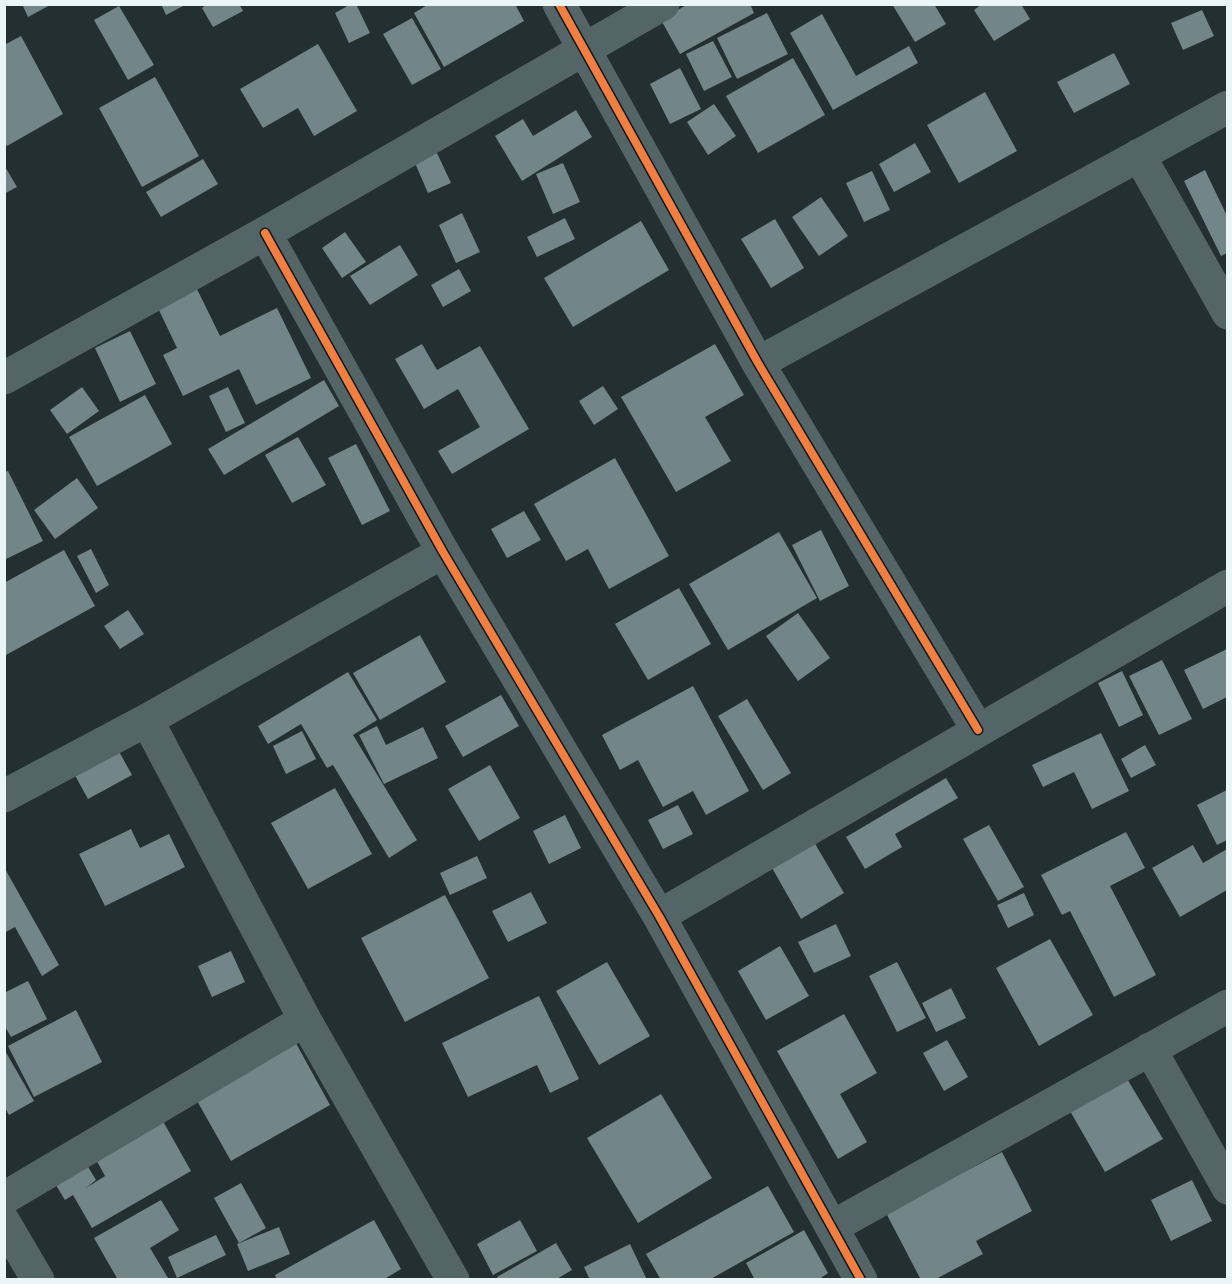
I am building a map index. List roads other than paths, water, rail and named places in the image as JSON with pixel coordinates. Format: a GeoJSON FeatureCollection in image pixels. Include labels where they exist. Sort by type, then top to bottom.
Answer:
{"type":"FeatureCollection","features":[{"type":"Feature","properties":{"kind":"street"},"geometry":{"type":"LineString","coordinates":[[559,4],[758,363],[978,730]]}},
{"type":"Feature","properties":{"kind":"street"},"geometry":{"type":"LineString","coordinates":[[4,378],[265,233],[663,4]]}},
{"type":"Feature","properties":{"kind":"street"},"geometry":{"type":"LineString","coordinates":[[758,363],[1227,107]]}},
{"type":"Feature","properties":{"kind":"street"},"geometry":{"type":"LineString","coordinates":[[1139,155],[1227,313]]}},
{"type":"Feature","properties":{"kind":"street"},"geometry":{"type":"LineString","coordinates":[[265,233],[443,552],[659,916],[861,1280]]}},
{"type":"Feature","properties":{"kind":"street"},"geometry":{"type":"LineString","coordinates":[[4,796],[147,720],[443,552]]}},
{"type":"Feature","properties":{"kind":"street"},"geometry":{"type":"LineString","coordinates":[[659,916],[1227,586]]}},
{"type":"Feature","properties":{"kind":"street"},"geometry":{"type":"LineString","coordinates":[[147,720],[305,1020],[453,1280]]}},
{"type":"Feature","properties":{"kind":"street"},"geometry":{"type":"LineString","coordinates":[[832,1227],[1227,1006]]}},
{"type":"Feature","properties":{"kind":"street"},"geometry":{"type":"LineString","coordinates":[[4,1198],[305,1020]]}},
{"type":"Feature","properties":{"kind":"street"},"geometry":{"type":"LineString","coordinates":[[1150,1049],[1227,1188]]}},
{"type":"Feature","properties":{"kind":"street"},"geometry":{"type":"LineString","coordinates":[[4,1222],[38,1280]]}}]}
